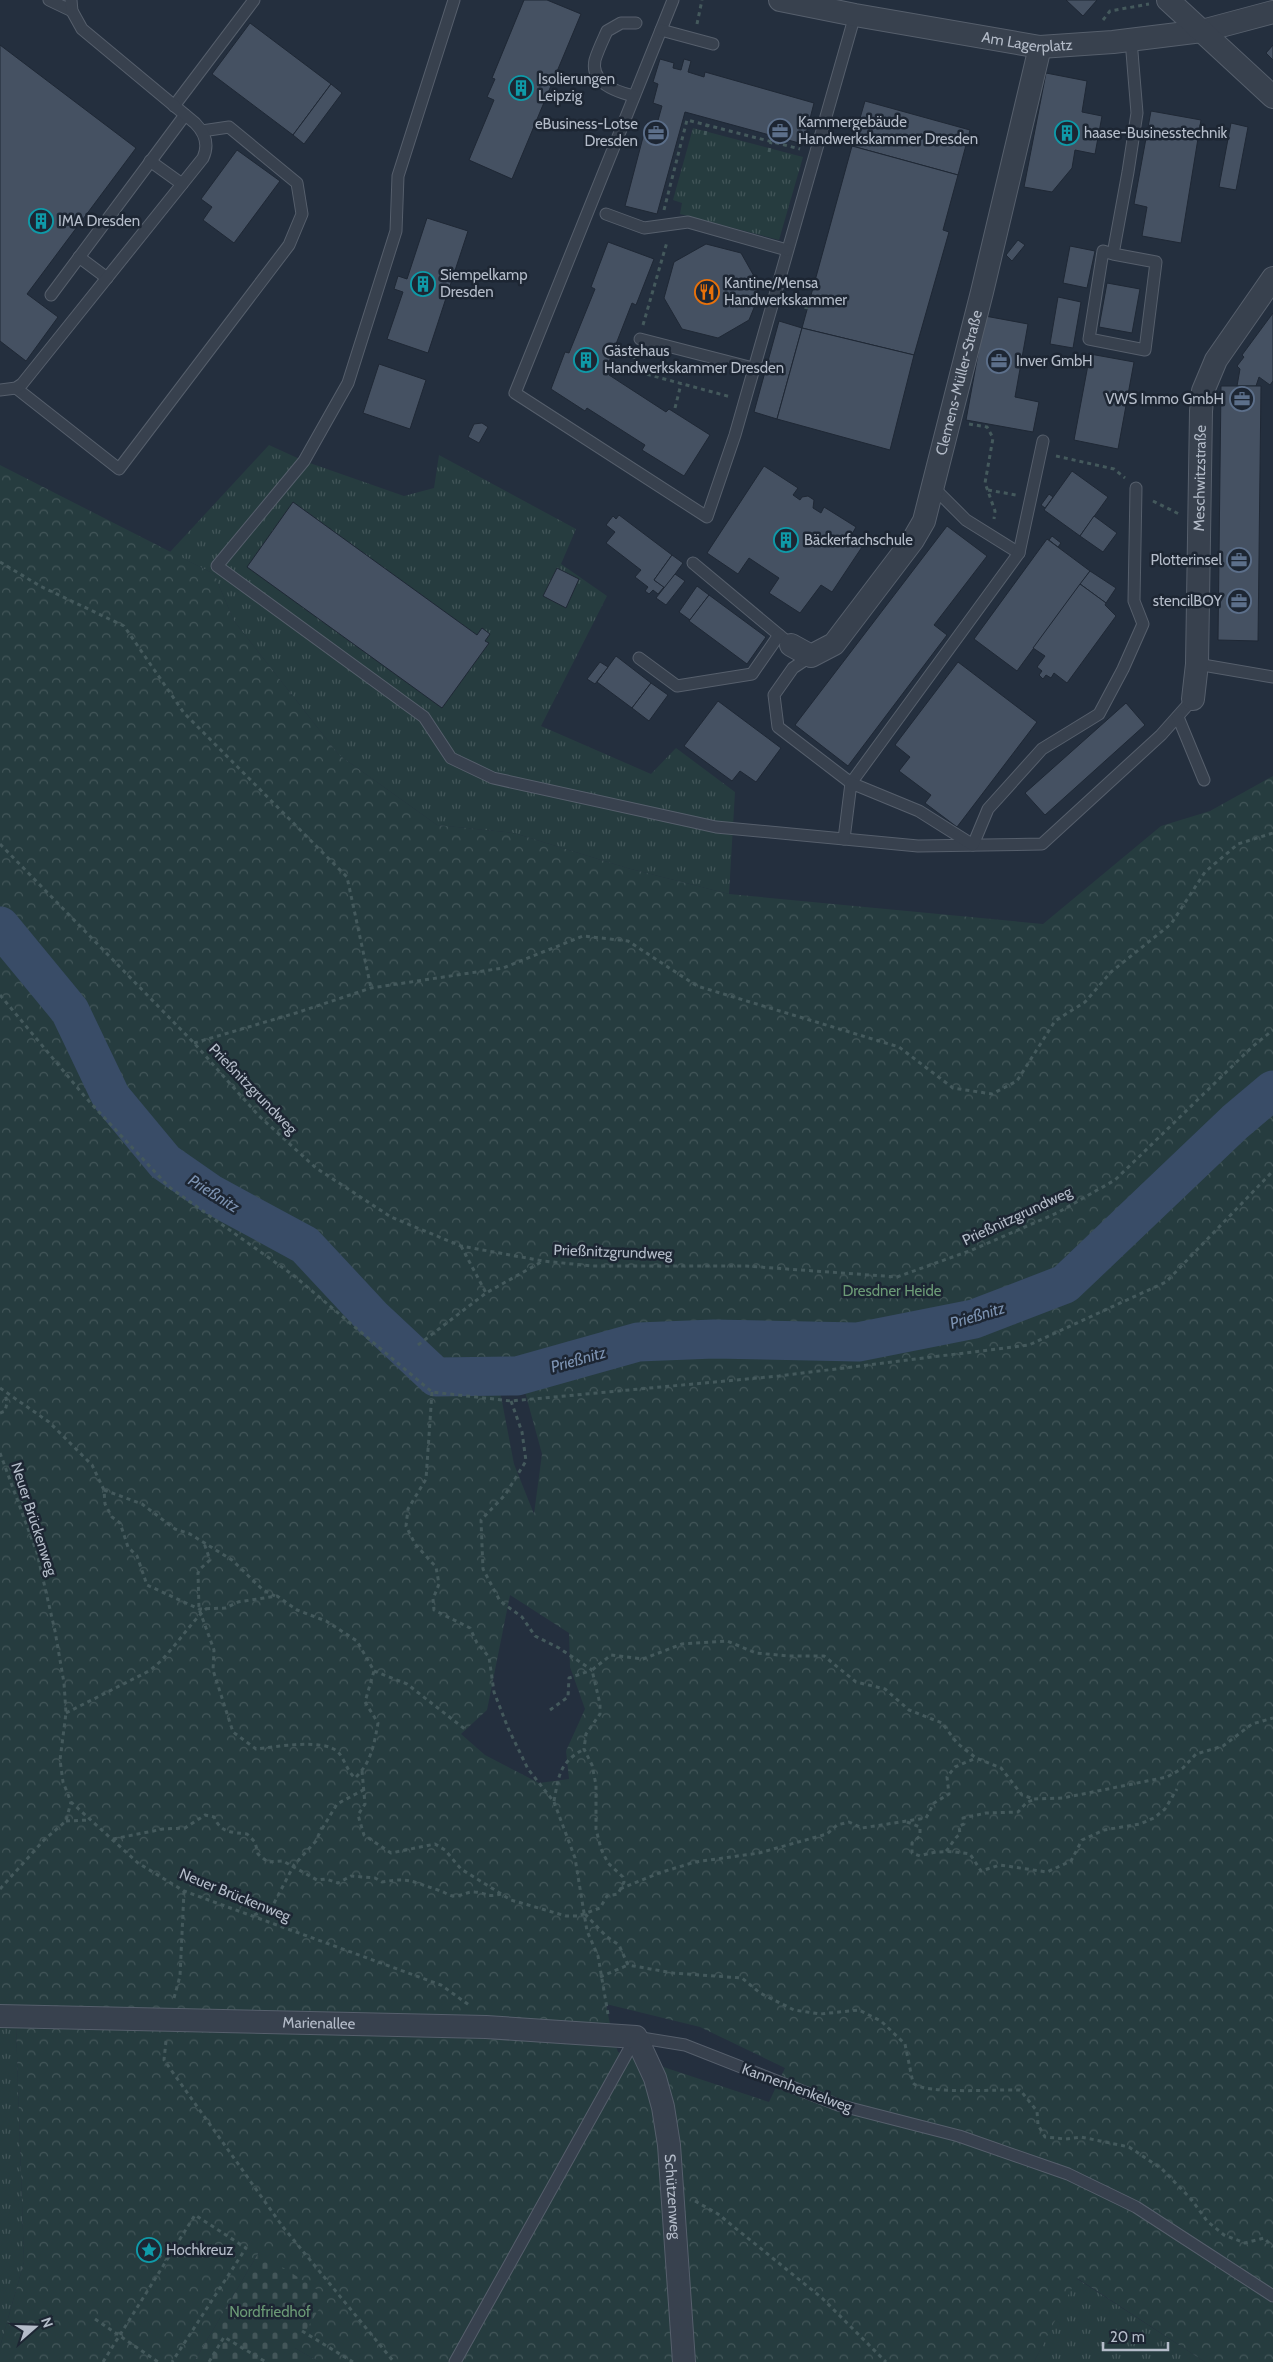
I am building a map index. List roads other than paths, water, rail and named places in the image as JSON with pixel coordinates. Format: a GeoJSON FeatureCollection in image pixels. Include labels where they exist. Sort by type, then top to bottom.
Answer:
{"type":"FeatureCollection","features":[{"type":"Feature","properties":{"kind":"street","name":"Am Lagerplatz"},"geometry":{"type":"LineString","coordinates":[[780,0],[859,8],[1040,47],[1202,32],[1273,12]]}},
{"type":"Feature","properties":{"kind":"street"},"geometry":{"type":"LineString","coordinates":[[1168,0],[1273,97]]}},
{"type":"Feature","properties":{"kind":"street","name":"Clemens-Müller-Straße"},"geometry":{"type":"LineString","coordinates":[[810,656],[834,644],[913,540],[924,521],[1040,47]]}},
{"type":"Feature","properties":{"kind":"street","name":"Meschwitzstraße"},"geometry":{"type":"LineString","coordinates":[[1193,699],[1196,664],[1203,391],[1216,360],[1273,278]]}},
{"type":"Feature","properties":{"kind":"street"},"geometry":{"type":"LineString","coordinates":[[785,640],[810,656]]}},
{"type":"Feature","properties":{"kind":"street","name":"Marienallee"},"geometry":{"type":"LineString","coordinates":[[0,2016],[486,2027],[636,2037]]}},
{"type":"Feature","properties":{"kind":"street","name":"Schützenweg"},"geometry":{"type":"LineString","coordinates":[[636,2037],[655,2078],[663,2107],[673,2189],[684,2362]]}},
{"type":"Feature","properties":{"kind":"lane"},"geometry":{"type":"LineString","coordinates":[[174,106],[254,0]]}},
{"type":"Feature","properties":{"kind":"lane"},"geometry":{"type":"LineString","coordinates":[[454,0],[398,176],[396,230],[348,383],[304,462],[217,566],[424,717],[451,758],[493,778],[716,827],[918,846],[1042,844],[1178,717],[1193,699]]}},
{"type":"Feature","properties":{"kind":"lane"},"geometry":{"type":"LineString","coordinates":[[673,0],[515,393],[707,516],[735,435],[815,152],[859,8]]}},
{"type":"Feature","properties":{"kind":"lane"},"geometry":{"type":"LineString","coordinates":[[0,390],[16,388],[22,384],[204,158],[207,151],[202,131],[82,29],[72,6],[52,1]]}},
{"type":"Feature","properties":{"kind":"lane"},"geometry":{"type":"LineString","coordinates":[[634,96],[613,91],[599,79],[595,62],[607,30],[621,23],[636,23]]}},
{"type":"Feature","properties":{"kind":"lane"},"geometry":{"type":"LineString","coordinates":[[661,30],[713,44]]}},
{"type":"Feature","properties":{"kind":"lane"},"geometry":{"type":"LineString","coordinates":[[1113,254],[1137,113],[1131,40]]}},
{"type":"Feature","properties":{"kind":"lane"},"geometry":{"type":"LineString","coordinates":[[50,295],[185,115]]}},
{"type":"Feature","properties":{"kind":"lane"},"geometry":{"type":"LineString","coordinates":[[16,388],[119,469],[289,245],[302,214],[297,183],[229,127],[202,131]]}},
{"type":"Feature","properties":{"kind":"lane"},"geometry":{"type":"LineString","coordinates":[[150,161],[182,184]]}},
{"type":"Feature","properties":{"kind":"lane"},"geometry":{"type":"LineString","coordinates":[[606,214],[644,228],[688,222],[787,250]]}},
{"type":"Feature","properties":{"kind":"lane"},"geometry":{"type":"LineString","coordinates":[[1103,251],[1113,254],[1156,262],[1145,350],[1089,339],[1103,251]]}},
{"type":"Feature","properties":{"kind":"lane"},"geometry":{"type":"LineString","coordinates":[[79,257],[107,278]]}},
{"type":"Feature","properties":{"kind":"lane"},"geometry":{"type":"LineString","coordinates":[[640,339],[753,368]]}},
{"type":"Feature","properties":{"kind":"lane"},"geometry":{"type":"LineString","coordinates":[[844,839],[851,783],[1019,553],[1043,441]]}},
{"type":"Feature","properties":{"kind":"lane"},"geometry":{"type":"LineString","coordinates":[[932,486],[966,520],[1019,553]]}},
{"type":"Feature","properties":{"kind":"lane"},"geometry":{"type":"LineString","coordinates":[[973,845],[988,809],[1042,749],[1099,714],[1123,669],[1143,624],[1134,601],[1136,488]]}},
{"type":"Feature","properties":{"kind":"lane"},"geometry":{"type":"LineString","coordinates":[[639,658],[677,686],[711,682],[752,674],[785,640],[692,563]]}},
{"type":"Feature","properties":{"kind":"lane"},"geometry":{"type":"LineString","coordinates":[[810,656],[793,668],[774,695],[778,727],[851,783],[919,811],[973,845]]}},
{"type":"Feature","properties":{"kind":"lane"},"geometry":{"type":"LineString","coordinates":[[1196,664],[1273,676]]}},
{"type":"Feature","properties":{"kind":"lane"},"geometry":{"type":"LineString","coordinates":[[1178,717],[1204,780]]}},
{"type":"Feature","properties":{"kind":"lane"},"geometry":{"type":"LineString","coordinates":[[455,2362],[636,2037]]}},
{"type":"Feature","properties":{"kind":"lane","name":"Kannenhenkelweg"},"geometry":{"type":"LineString","coordinates":[[636,2037],[685,2045],[838,2105],[959,2136],[1068,2174],[1136,2207],[1273,2296]]}},
{"type":"Feature","properties":{"kind":"waterway","name":"Prießnitz"},"geometry":{"type":"LineString","coordinates":[[0,926],[70,1011],[111,1097],[165,1162],[211,1194],[305,1245],[373,1318],[436,1377],[517,1376],[638,1342],[714,1339],[858,1342],[974,1319],[1065,1284],[1235,1122],[1273,1090]]}},
{"type":"Feature","properties":{"kind":"place","name":"Isolierungen Leipzig"},"geometry":{"type":"Point","coordinates":[521,88]}},
{"type":"Feature","properties":{"kind":"place","name":"Kammergebäude Handwerkskammer Dresden"},"geometry":{"type":"Point","coordinates":[780,131]}},
{"type":"Feature","properties":{"kind":"place","name":"eBusiness-Lotse Dresden"},"geometry":{"type":"Point","coordinates":[656,133]}},
{"type":"Feature","properties":{"kind":"place","name":"haase-Businesstechnik"},"geometry":{"type":"Point","coordinates":[1067,133]}},
{"type":"Feature","properties":{"kind":"place","name":"IMA Dresden"},"geometry":{"type":"Point","coordinates":[41,221]}},
{"type":"Feature","properties":{"kind":"place","name":"Siempelkamp Dresden"},"geometry":{"type":"Point","coordinates":[423,284]}},
{"type":"Feature","properties":{"kind":"place","name":"Kantine/Mensa Handwerkskammer"},"geometry":{"type":"Point","coordinates":[707,292]}},
{"type":"Feature","properties":{"kind":"place","name":"Gästehaus Handwerkskammer Dresden"},"geometry":{"type":"Point","coordinates":[586,360]}},
{"type":"Feature","properties":{"kind":"place","name":"Inver GmbH"},"geometry":{"type":"Point","coordinates":[999,361]}},
{"type":"Feature","properties":{"kind":"place","name":"VWS Immo GmbH"},"geometry":{"type":"Point","coordinates":[1242,399]}},
{"type":"Feature","properties":{"kind":"place","name":"Bäckerfachschule"},"geometry":{"type":"Point","coordinates":[786,540]}},
{"type":"Feature","properties":{"kind":"place","name":"Plotterinsel"},"geometry":{"type":"Point","coordinates":[1239,560]}},
{"type":"Feature","properties":{"kind":"place","name":"stencilBOY"},"geometry":{"type":"Point","coordinates":[1239,601]}},
{"type":"Feature","properties":{"kind":"place","name":"Hochkreuz"},"geometry":{"type":"Point","coordinates":[149,2250]}},
{"type":"Feature","properties":{"kind":"park label","name":"Dresdner Heide"},"geometry":{"type":"Point","coordinates":[892,1291]}},
{"type":"Feature","properties":{"kind":"park label","name":"Nordfriedhof"},"geometry":{"type":"Point","coordinates":[270,2312]}}]}
